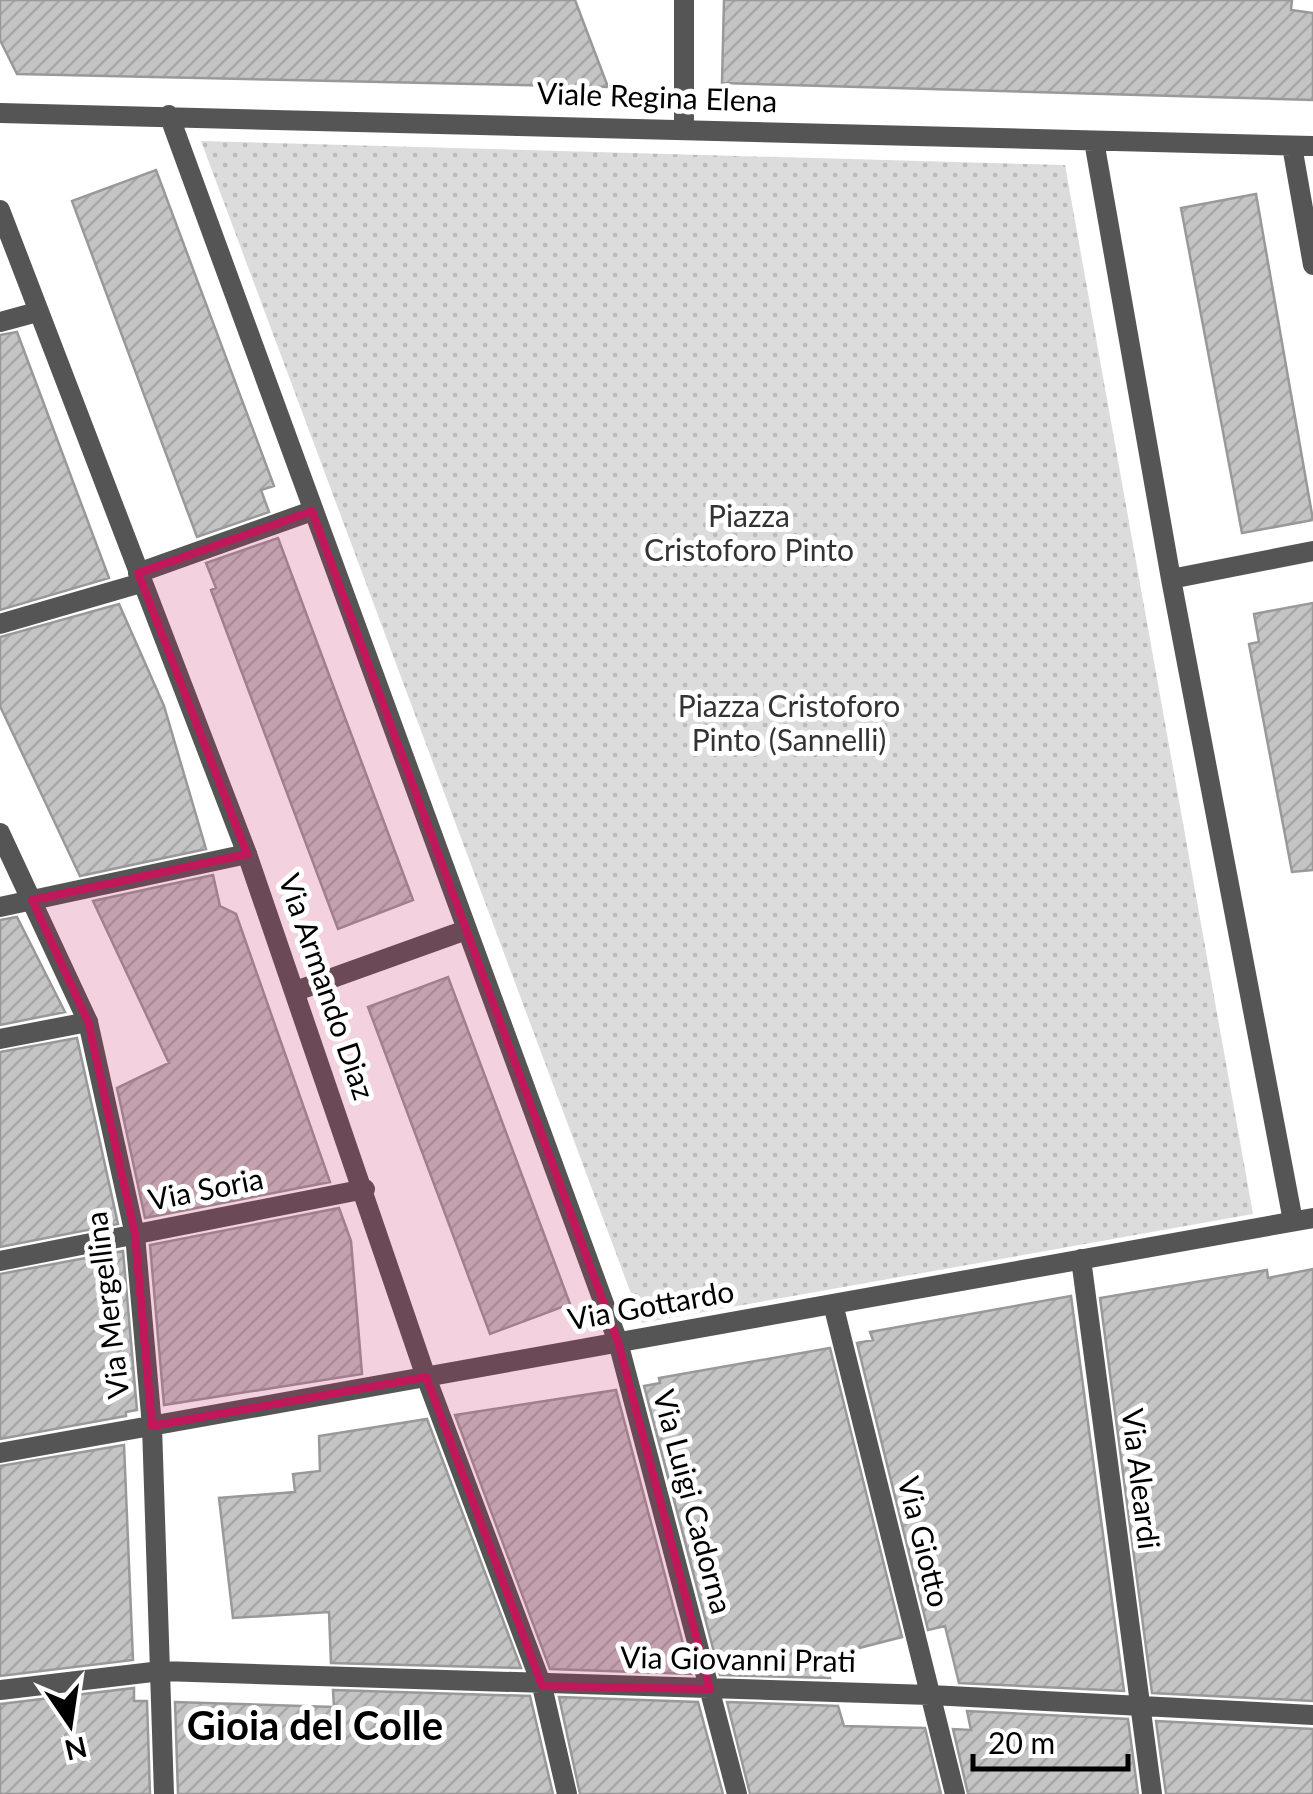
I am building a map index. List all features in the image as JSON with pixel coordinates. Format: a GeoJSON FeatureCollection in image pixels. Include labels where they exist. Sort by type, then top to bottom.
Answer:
{"type":"FeatureCollection","features":[{"type":"Feature","properties":{"kind":"street"},"geometry":{"type":"LineString","coordinates":[[684,0],[684,129]]}},
{"type":"Feature","properties":{"kind":"street","name":"Viale Regina Elena"},"geometry":{"type":"LineString","coordinates":[[0,113],[1302,146]]}},
{"type":"Feature","properties":{"kind":"street"},"geometry":{"type":"LineString","coordinates":[[169,115],[618,1342]]}},
{"type":"Feature","properties":{"kind":"street"},"geometry":{"type":"LineString","coordinates":[[1094,141],[1171,579],[1303,1220]]}},
{"type":"Feature","properties":{"kind":"street"},"geometry":{"type":"LineString","coordinates":[[1302,146],[1313,265]]}},
{"type":"Feature","properties":{"kind":"street","name":"Via Armando Diaz"},"geometry":{"type":"LineString","coordinates":[[0,210],[247,854],[365,1189],[426,1377],[542,1686],[567,1794]]}},
{"type":"Feature","properties":{"kind":"street"},"geometry":{"type":"LineString","coordinates":[[0,322],[37,312]]}},
{"type":"Feature","properties":{"kind":"street"},"geometry":{"type":"LineString","coordinates":[[0,624],[139,578],[312,511]]}},
{"type":"Feature","properties":{"kind":"street"},"geometry":{"type":"LineString","coordinates":[[1171,579],[1313,551]]}},
{"type":"Feature","properties":{"kind":"street","name":"Via Mergellina"},"geometry":{"type":"LineString","coordinates":[[0,833],[88,1022],[135,1235],[152,1426],[164,1794]]}},
{"type":"Feature","properties":{"kind":"street"},"geometry":{"type":"LineString","coordinates":[[0,907],[247,854]]}},
{"type":"Feature","properties":{"kind":"street"},"geometry":{"type":"LineString","coordinates":[[296,991],[466,930]]}},
{"type":"Feature","properties":{"kind":"street"},"geometry":{"type":"LineString","coordinates":[[0,1039],[88,1022]]}},
{"type":"Feature","properties":{"kind":"street","name":"Via Soria"},"geometry":{"type":"LineString","coordinates":[[0,1261],[365,1189]]}},
{"type":"Feature","properties":{"kind":"street","name":"Via Gottardo"},"geometry":{"type":"LineString","coordinates":[[0,1453],[1303,1220]]}},
{"type":"Feature","properties":{"kind":"street","name":"Via Aleardi"},"geometry":{"type":"LineString","coordinates":[[1081,1259],[1152,1794]]}},
{"type":"Feature","properties":{"kind":"street","name":"Via Giotto"},"geometry":{"type":"LineString","coordinates":[[833,1304],[955,1794]]}},
{"type":"Feature","properties":{"kind":"street","name":"Via Luigi Cadorna"},"geometry":{"type":"LineString","coordinates":[[618,1342],[737,1794]]}},
{"type":"Feature","properties":{"kind":"street","name":"Via Giovanni Prati"},"geometry":{"type":"LineString","coordinates":[[0,1690],[160,1671],[542,1686],[930,1694],[1313,1715]]}},
{"type":"Feature","properties":{"kind":"highlighted area"},"geometry":{"type":"Polygon","coordinates":[[[312,511],[618,1342],[710,1689],[542,1686],[426,1377],[152,1426],[135,1235],[88,1022],[32,900],[247,854],[138,573],[312,511]]]}},
{"type":"Feature","properties":{"kind":"green space","name":"Piazza Cristoforo Pinto"},"geometry":{"type":"Polygon","coordinates":[[[201,141],[1065,165],[1253,1214],[642,1323],[201,141]]]}},
{"type":"Feature","properties":{"kind":"building"},"geometry":{"type":"Polygon","coordinates":[[[0,0],[575,0],[608,87],[17,74],[0,40],[0,0]]]}},
{"type":"Feature","properties":{"kind":"building"},"geometry":{"type":"Polygon","coordinates":[[[724,0],[1292,0],[1291,10],[1313,13],[1313,100],[722,83],[724,0]]]}},
{"type":"Feature","properties":{"kind":"building"},"geometry":{"type":"Polygon","coordinates":[[[156,170],[274,486],[261,490],[269,512],[197,537],[72,201],[156,170]]]}},
{"type":"Feature","properties":{"kind":"building"},"geometry":{"type":"Polygon","coordinates":[[[1256,194],[1313,520],[1242,533],[1181,208],[1256,194]]]}},
{"type":"Feature","properties":{"kind":"building"},"geometry":{"type":"Polygon","coordinates":[[[17,332],[109,578],[0,610],[0,335],[17,332]]]}},
{"type":"Feature","properties":{"kind":"building"},"geometry":{"type":"Polygon","coordinates":[[[278,538],[413,900],[338,929],[211,590],[216,588],[206,563],[278,538]]]}},
{"type":"Feature","properties":{"kind":"building"},"geometry":{"type":"Polygon","coordinates":[[[1313,603],[1313,870],[1292,872],[1249,644],[1259,642],[1254,614],[1313,603]]]}},
{"type":"Feature","properties":{"kind":"building"},"geometry":{"type":"Polygon","coordinates":[[[119,604],[164,706],[206,849],[80,876],[0,706],[0,637],[119,604]]]}},
{"type":"Feature","properties":{"kind":"building"},"geometry":{"type":"Polygon","coordinates":[[[213,875],[220,906],[236,914],[330,1182],[145,1218],[117,1088],[169,1063],[93,901],[213,875]]]}},
{"type":"Feature","properties":{"kind":"building"},"geometry":{"type":"Polygon","coordinates":[[[17,917],[65,1012],[0,1025],[0,920],[17,917]]]}},
{"type":"Feature","properties":{"kind":"building"},"geometry":{"type":"Polygon","coordinates":[[[448,977],[570,1304],[490,1334],[368,1007],[448,977]]]}},
{"type":"Feature","properties":{"kind":"building"},"geometry":{"type":"Polygon","coordinates":[[[77,1038],[118,1224],[0,1247],[0,1052],[77,1038]]]}},
{"type":"Feature","properties":{"kind":"building"},"geometry":{"type":"Polygon","coordinates":[[[339,1208],[351,1241],[362,1374],[164,1405],[150,1245],[339,1208]]]}},
{"type":"Feature","properties":{"kind":"building"},"geometry":{"type":"Polygon","coordinates":[[[123,1251],[137,1410],[126,1412],[126,1416],[0,1439],[0,1274],[123,1251]]]}},
{"type":"Feature","properties":{"kind":"building"},"geometry":{"type":"Polygon","coordinates":[[[1313,1269],[1313,1701],[1152,1693],[1100,1298],[1267,1270],[1268,1278],[1313,1269]]]}},
{"type":"Feature","properties":{"kind":"building"},"geometry":{"type":"Polygon","coordinates":[[[1071,1296],[1124,1691],[959,1683],[945,1626],[928,1630],[857,1343],[873,1340],[870,1332],[1071,1296]]]}},
{"type":"Feature","properties":{"kind":"building"},"geometry":{"type":"Polygon","coordinates":[[[830,1348],[902,1637],[824,1657],[830,1678],[720,1675],[644,1386],[660,1383],[659,1378],[830,1348]]]}},
{"type":"Feature","properties":{"kind":"building"},"geometry":{"type":"Polygon","coordinates":[[[616,1390],[691,1674],[550,1669],[455,1415],[616,1390]]]}},
{"type":"Feature","properties":{"kind":"building"},"geometry":{"type":"Polygon","coordinates":[[[427,1419],[521,1668],[331,1663],[329,1612],[233,1618],[219,1498],[295,1492],[293,1474],[320,1471],[319,1436],[427,1419]]]}},
{"type":"Feature","properties":{"kind":"building"},"geometry":{"type":"Polygon","coordinates":[[[124,1445],[133,1660],[0,1676],[0,1466],[124,1445]]]}},
{"type":"Feature","properties":{"kind":"building"},"geometry":{"type":"Polygon","coordinates":[[[134,1688],[134,1701],[147,1701],[150,1794],[0,1794],[0,1704],[134,1688]]]}},
{"type":"Feature","properties":{"kind":"building"},"geometry":{"type":"Polygon","coordinates":[[[333,1690],[530,1696],[553,1794],[178,1794],[175,1702],[334,1707],[333,1690]]]}},
{"type":"Feature","properties":{"kind":"building"},"geometry":{"type":"Polygon","coordinates":[[[559,1697],[698,1702],[723,1794],[580,1794],[559,1697]]]}},
{"type":"Feature","properties":{"kind":"building"},"geometry":{"type":"Polygon","coordinates":[[[727,1702],[838,1706],[844,1726],[925,1728],[941,1794],[750,1794],[727,1702]]]}},
{"type":"Feature","properties":{"kind":"building"},"geometry":{"type":"Polygon","coordinates":[[[967,1711],[1128,1719],[1138,1794],[968,1794],[953,1729],[971,1730],[967,1711]]]}},
{"type":"Feature","properties":{"kind":"building"},"geometry":{"type":"Polygon","coordinates":[[[1156,1721],[1313,1729],[1313,1794],[1166,1794],[1156,1721]]]}},
{"type":"Feature","properties":{"kind":"district","name":"Gioia del Colle"},"geometry":{"type":"Point","coordinates":[315,1726]}},
{"type":"Feature","properties":{"kind":"park label","name":"Piazza Cristoforo Pinto (Sannelli)"},"geometry":{"type":"Point","coordinates":[789,724]}}]}
